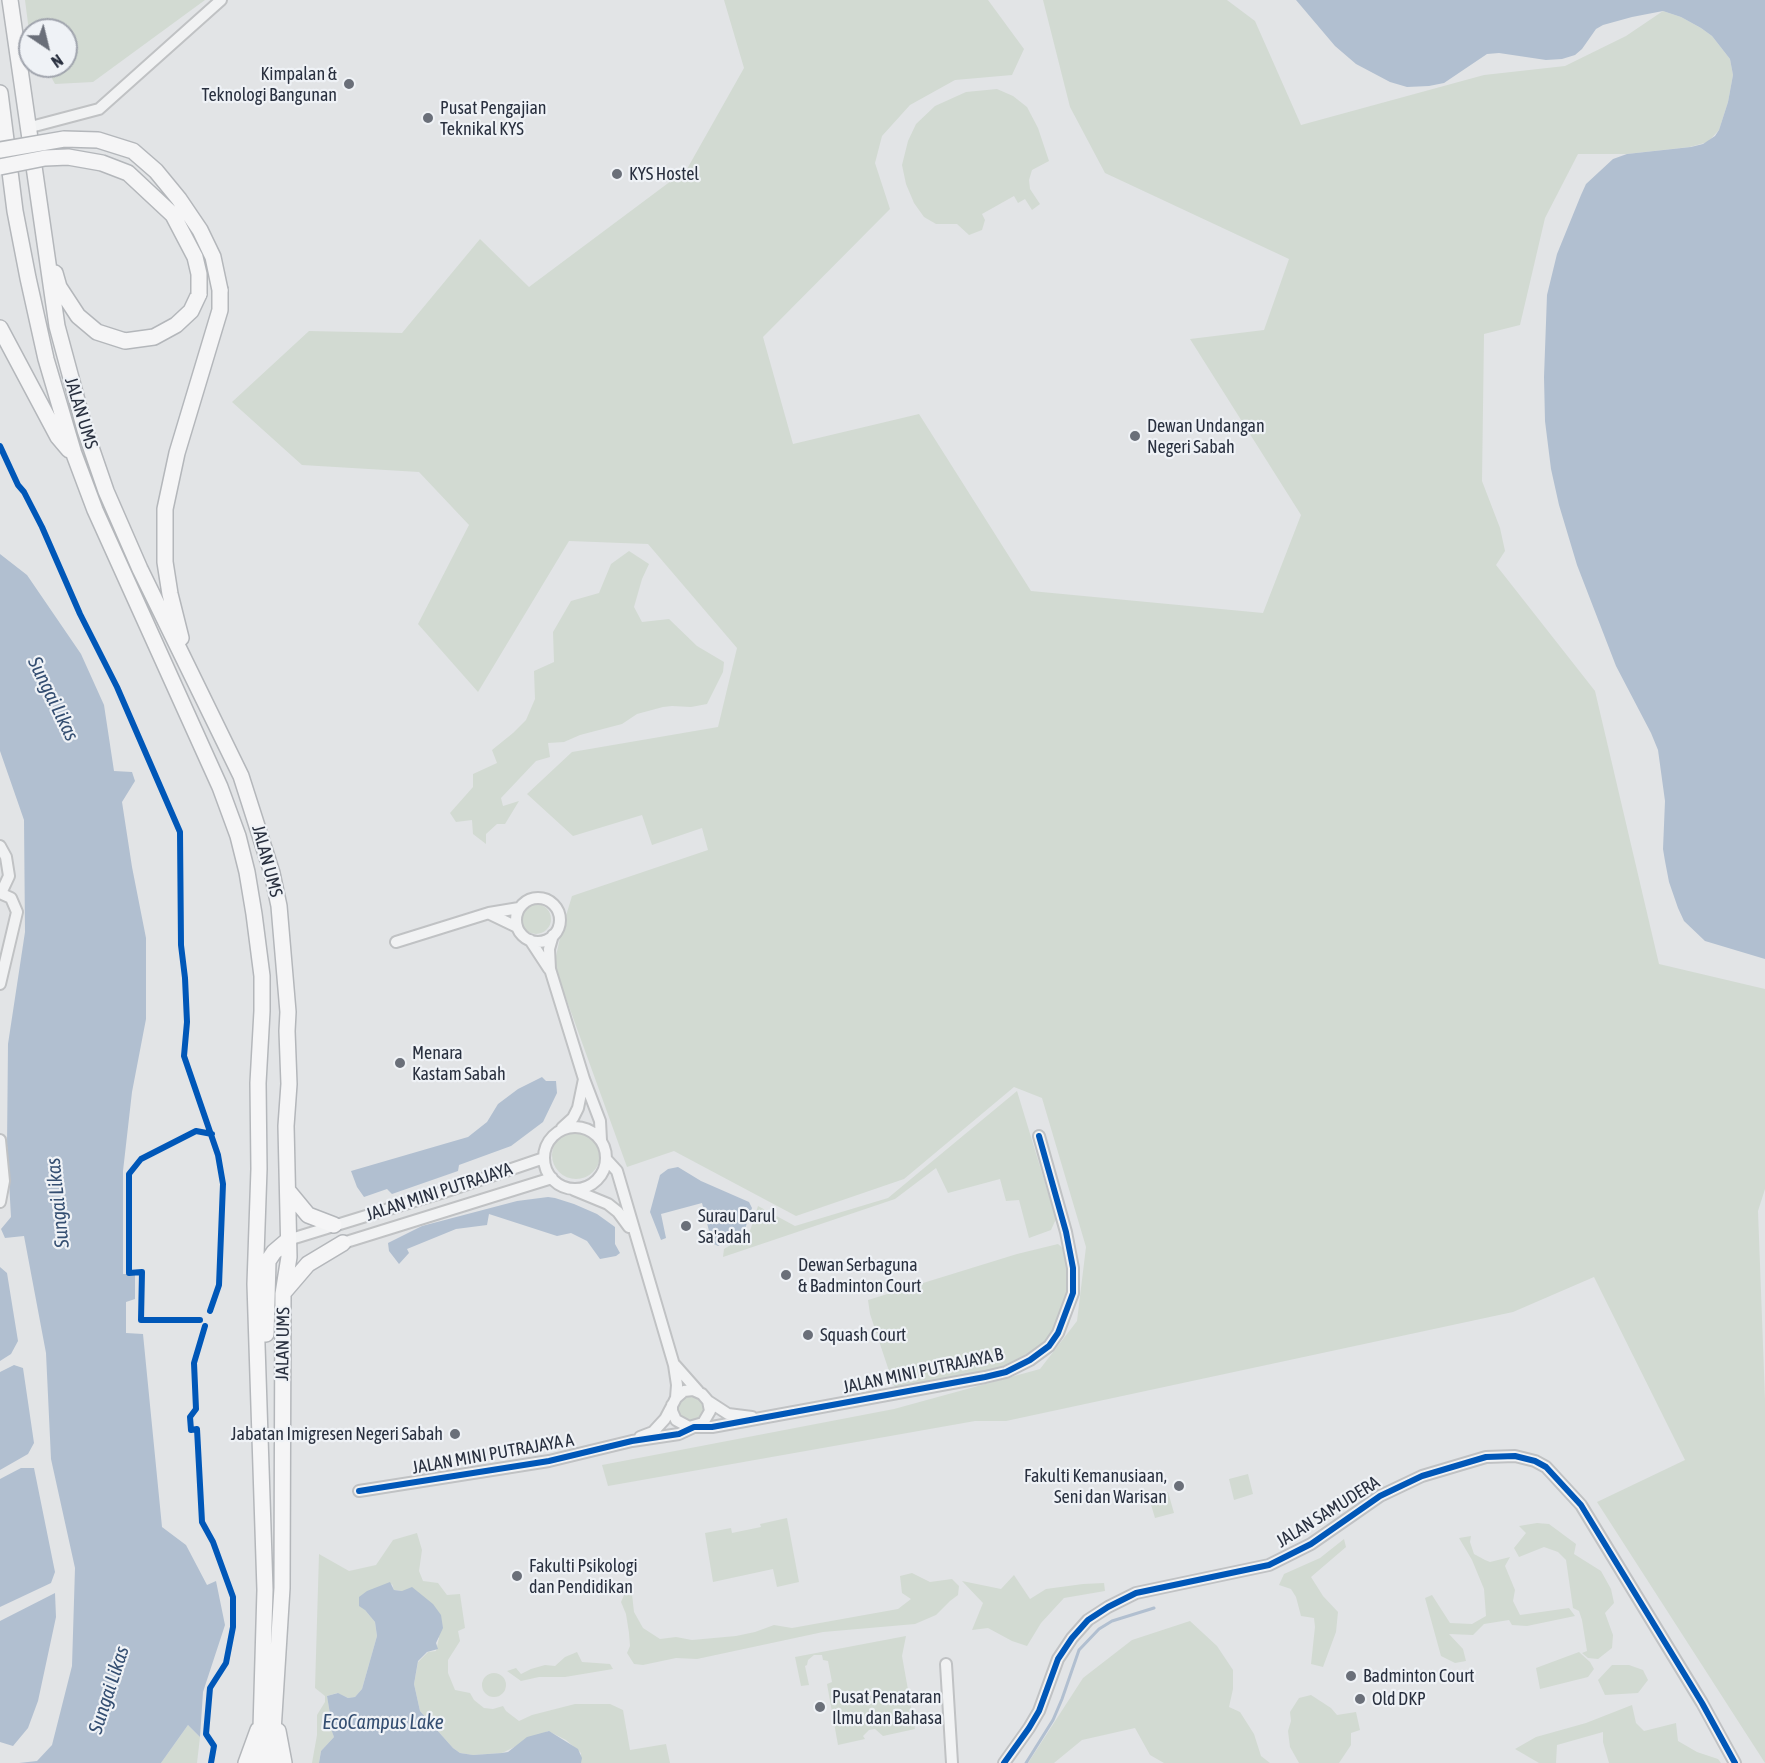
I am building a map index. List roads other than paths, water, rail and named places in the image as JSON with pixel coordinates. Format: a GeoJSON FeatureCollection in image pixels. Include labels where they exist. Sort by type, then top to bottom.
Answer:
{"type":"FeatureCollection","features":[{"type":"Feature","properties":{"kind":"highway","name":"JALAN UMS"},"geometry":{"type":"LineString","coordinates":[[10,0],[57,326],[85,430],[110,501],[159,609],[241,776],[272,873],[279,906],[288,1012],[286,1031],[289,1084],[286,1126],[289,1257],[283,1294],[282,1588],[269,1717],[260,1763]]}},
{"type":"Feature","properties":{"kind":"highway","name":"JALAN UMS"},"geometry":{"type":"LineString","coordinates":[[0,93],[15,211],[28,278],[46,359],[74,454],[95,510],[220,787],[238,836],[247,872],[262,976],[255,1284],[266,1590],[262,1649],[271,1763]]}},
{"type":"Feature","properties":{"kind":"highway"},"geometry":{"type":"LineString","coordinates":[[0,150],[64,139],[98,140],[133,151],[156,171],[179,199],[200,230],[213,257],[220,290],[220,310],[177,453],[165,509],[165,562],[174,613],[190,669]]}},
{"type":"Feature","properties":{"kind":"highway"},"geometry":{"type":"LineString","coordinates":[[0,167],[45,158],[68,157],[102,163],[128,173],[173,214],[195,257],[199,274],[199,294],[191,311],[176,325],[154,337],[125,341],[97,332],[78,316],[59,287],[44,233]]}},
{"type":"Feature","properties":{"kind":"highway"},"geometry":{"type":"LineString","coordinates":[[0,328],[58,437],[74,454]]}},
{"type":"Feature","properties":{"kind":"highway"},"geometry":{"type":"LineString","coordinates":[[289,1192],[309,1215],[334,1225]]}},
{"type":"Feature","properties":{"kind":"highway"},"geometry":{"type":"LineString","coordinates":[[259,1374],[266,1338],[268,1261],[274,1252],[288,1240]]}},
{"type":"Feature","properties":{"kind":"highway"},"geometry":{"type":"LineString","coordinates":[[283,1294],[308,1264],[343,1243]]}},
{"type":"Feature","properties":{"kind":"highway"},"geometry":{"type":"LineString","coordinates":[[246,1763],[269,1717]]}},
{"type":"Feature","properties":{"kind":"highway"},"geometry":{"type":"LineString","coordinates":[[269,1717],[284,1756],[284,1763]]}},
{"type":"Feature","properties":{"kind":"street"},"geometry":{"type":"LineString","coordinates":[[27,128],[99,109],[221,0]]}},
{"type":"Feature","properties":{"kind":"street"},"geometry":{"type":"LineString","coordinates":[[0,846],[6,857],[9,876],[0,893],[10,898],[17,912],[0,984]]}},
{"type":"Feature","properties":{"kind":"street"},"geometry":{"type":"LineString","coordinates":[[550,969],[530,940],[520,933],[517,927],[516,917],[519,909],[524,902],[532,899],[540,898],[548,901],[555,906],[559,914],[559,926],[553,935],[549,949],[550,969],[584,1080],[600,1121],[601,1140],[606,1159],[616,1171],[675,1365],[677,1384],[672,1411],[676,1420],[684,1426],[694,1427],[703,1423],[708,1416],[708,1401]]}},
{"type":"Feature","properties":{"kind":"street"},"geometry":{"type":"LineString","coordinates":[[396,942],[489,914],[519,909]]}},
{"type":"Feature","properties":{"kind":"street"},"geometry":{"type":"LineString","coordinates":[[489,914],[517,927]]}},
{"type":"Feature","properties":{"kind":"street"},"geometry":{"type":"LineString","coordinates":[[530,940],[542,941],[553,935]]}},
{"type":"Feature","properties":{"kind":"street"},"geometry":{"type":"LineString","coordinates":[[584,1080],[578,1108],[573,1118],[550,1139],[544,1158],[546,1170],[559,1185],[595,1197],[613,1208],[624,1219],[636,1240]]}},
{"type":"Feature","properties":{"kind":"street"},"geometry":{"type":"LineString","coordinates":[[560,1131],[579,1127],[591,1131],[601,1140]]}},
{"type":"Feature","properties":{"kind":"street","name":"JALAN MINI PUTRAJAYA B"},"geometry":{"type":"LineString","coordinates":[[632,1441],[679,1434],[694,1427],[712,1427],[1006,1372],[1030,1360],[1049,1346],[1058,1333],[1073,1293],[1073,1268],[1066,1232],[1039,1137]]}},
{"type":"Feature","properties":{"kind":"street"},"geometry":{"type":"LineString","coordinates":[[0,1140],[4,1181],[0,1202]]}},
{"type":"Feature","properties":{"kind":"street","name":"JALAN MINI PUTRAJAYA"},"geometry":{"type":"LineString","coordinates":[[288,1240],[444,1192],[544,1158]]}},
{"type":"Feature","properties":{"kind":"street"},"geometry":{"type":"LineString","coordinates":[[571,1189],[584,1188],[596,1182],[603,1171],[606,1159]]}},
{"type":"Feature","properties":{"kind":"street","name":"JALAN MINI PUTRAJAYA"},"geometry":{"type":"LineString","coordinates":[[343,1243],[552,1178]]}},
{"type":"Feature","properties":{"kind":"street"},"geometry":{"type":"LineString","coordinates":[[675,1365],[708,1401],[728,1414],[759,1418]]}},
{"type":"Feature","properties":{"kind":"street"},"geometry":{"type":"LineString","coordinates":[[632,1441],[653,1432],[665,1419],[674,1401],[688,1390],[698,1391]]}},
{"type":"Feature","properties":{"kind":"street","name":"JALAN MINI PUTRAJAYA A"},"geometry":{"type":"LineString","coordinates":[[359,1491],[549,1461],[632,1441]]}},
{"type":"Feature","properties":{"kind":"street","name":"JALAN SAMUDERA"},"geometry":{"type":"LineString","coordinates":[[1004,1763],[1039,1711],[1058,1659],[1067,1645],[1088,1620],[1108,1607],[1136,1593],[1223,1576],[1269,1564],[1315,1541],[1380,1496],[1422,1476],[1486,1457],[1515,1456],[1535,1461],[1546,1467],[1581,1505],[1702,1703],[1735,1763]]}},
{"type":"Feature","properties":{"kind":"street"},"geometry":{"type":"LineString","coordinates":[[946,1664],[952,1763]]}},
{"type":"Feature","properties":{"kind":"water"},"geometry":{"type":"Polygon","coordinates":[[[1296,0],[1765,0],[1765,959],[1705,941],[1684,921],[1678,908],[1669,882],[1663,849],[1665,801],[1658,750],[1616,666],[1577,565],[1551,469],[1545,421],[1547,295],[1557,254],[1586,184],[1613,159],[1627,154],[1691,147],[1703,144],[1715,136],[1728,102],[1733,75],[1730,59],[1712,36],[1701,28],[1681,17],[1663,11],[1603,25],[1596,29],[1575,55],[1562,59],[1546,60],[1499,53],[1487,54],[1444,83],[1407,87],[1390,82],[1356,64],[1335,46],[1296,0]]]}},
{"type":"Feature","properties":{"kind":"water","name":"Sungai Likas"},"geometry":{"type":"Polygon","coordinates":[[[0,554],[27,575],[81,654],[104,705],[114,771],[132,772],[135,781],[122,802],[146,938],[146,1019],[132,1092],[123,1171],[123,1274],[135,1274],[135,1299],[126,1302],[126,1333],[143,1334],[162,1527],[186,1545],[207,1585],[216,1581],[225,1625],[203,1692],[200,1737],[188,1725],[161,1763],[19,1763],[37,1761],[52,1745],[72,1666],[75,1568],[51,1459],[46,1353],[24,1236],[5,1238],[1,1229],[11,1217],[7,1146],[8,1044],[25,932],[24,820],[0,751],[0,554]]]}},
{"type":"Feature","properties":{"kind":"water"},"geometry":{"type":"Polygon","coordinates":[[[542,1077],[546,1081],[556,1081],[557,1093],[543,1122],[511,1146],[459,1165],[458,1171],[392,1194],[387,1189],[364,1197],[357,1187],[351,1171],[468,1137],[487,1122],[498,1104],[518,1089],[542,1077]]]}},
{"type":"Feature","properties":{"kind":"water"},"geometry":{"type":"Polygon","coordinates":[[[678,1167],[701,1181],[749,1202],[752,1208],[744,1232],[718,1246],[712,1243],[702,1203],[661,1214],[666,1238],[661,1240],[650,1212],[660,1175],[668,1169],[678,1167]]]}},
{"type":"Feature","properties":{"kind":"water"},"geometry":{"type":"Polygon","coordinates":[[[548,1197],[574,1204],[597,1214],[615,1227],[615,1244],[620,1253],[600,1259],[587,1241],[571,1233],[557,1236],[489,1214],[487,1225],[456,1229],[407,1249],[409,1253],[399,1264],[389,1251],[388,1243],[422,1226],[517,1201],[548,1197]]]}},
{"type":"Feature","properties":{"kind":"water"},"geometry":{"type":"Polygon","coordinates":[[[0,1267],[7,1273],[18,1341],[11,1354],[0,1361],[0,1267]]]}},
{"type":"Feature","properties":{"kind":"water"},"geometry":{"type":"Polygon","coordinates":[[[14,1365],[23,1368],[34,1443],[28,1454],[0,1470],[0,1372],[14,1365]]]}},
{"type":"Feature","properties":{"kind":"water"},"geometry":{"type":"Polygon","coordinates":[[[21,1468],[34,1468],[55,1572],[51,1583],[0,1607],[0,1479],[21,1468]]]}},
{"type":"Feature","properties":{"kind":"water","name":"EcoCampus Lake"},"geometry":{"type":"Polygon","coordinates":[[[390,1582],[394,1590],[402,1591],[412,1587],[433,1604],[441,1615],[443,1628],[436,1643],[438,1649],[427,1652],[418,1661],[414,1684],[420,1711],[453,1748],[460,1753],[473,1755],[508,1752],[527,1737],[549,1731],[578,1749],[582,1758],[581,1763],[319,1763],[321,1751],[334,1737],[328,1721],[330,1714],[327,1696],[338,1693],[348,1698],[355,1697],[362,1689],[377,1636],[375,1622],[359,1606],[359,1597],[367,1591],[390,1582]]]}},
{"type":"Feature","properties":{"kind":"water"},"geometry":{"type":"Polygon","coordinates":[[[55,1593],[56,1617],[38,1701],[28,1728],[13,1746],[0,1742],[0,1621],[55,1593]]]}},
{"type":"Feature","properties":{"kind":"waterway"},"geometry":{"type":"LineString","coordinates":[[1026,1763],[1053,1720],[1079,1650],[1099,1629],[1112,1621],[1154,1608]]}},
{"type":"Feature","properties":{"kind":"place","name":"Kimpalan & Teknologi Bangunan"},"geometry":{"type":"Point","coordinates":[349,84]}},
{"type":"Feature","properties":{"kind":"place","name":"Pusat Pengajian Teknikal KYS"},"geometry":{"type":"Point","coordinates":[428,118]}},
{"type":"Feature","properties":{"kind":"place","name":"KYS Hostel"},"geometry":{"type":"Point","coordinates":[617,174]}},
{"type":"Feature","properties":{"kind":"place","name":"Dewan Undangan Negeri Sabah"},"geometry":{"type":"Point","coordinates":[1135,436]}},
{"type":"Feature","properties":{"kind":"place","name":"Menara Kastam Sabah"},"geometry":{"type":"Point","coordinates":[400,1063]}},
{"type":"Feature","properties":{"kind":"place","name":"Surau Darul Sa'adah"},"geometry":{"type":"Point","coordinates":[686,1226]}},
{"type":"Feature","properties":{"kind":"place","name":"Dewan Serbaguna & Badminton Court"},"geometry":{"type":"Point","coordinates":[786,1275]}},
{"type":"Feature","properties":{"kind":"place","name":"Squash Court"},"geometry":{"type":"Point","coordinates":[808,1335]}},
{"type":"Feature","properties":{"kind":"place","name":"Jabatan Imigresen Negeri Sabah"},"geometry":{"type":"Point","coordinates":[455,1434]}},
{"type":"Feature","properties":{"kind":"place","name":"Fakulti Kemanusiaan, Seni dan Warisan"},"geometry":{"type":"Point","coordinates":[1179,1486]}},
{"type":"Feature","properties":{"kind":"place","name":"Fakulti Psikologi dan Pendidikan"},"geometry":{"type":"Point","coordinates":[517,1576]}},
{"type":"Feature","properties":{"kind":"place","name":"Badminton Court"},"geometry":{"type":"Point","coordinates":[1351,1676]}},
{"type":"Feature","properties":{"kind":"place","name":"Old DKP"},"geometry":{"type":"Point","coordinates":[1360,1699]}},
{"type":"Feature","properties":{"kind":"place","name":"Pusat Penataran Ilmu dan Bahasa"},"geometry":{"type":"Point","coordinates":[820,1707]}}]}
